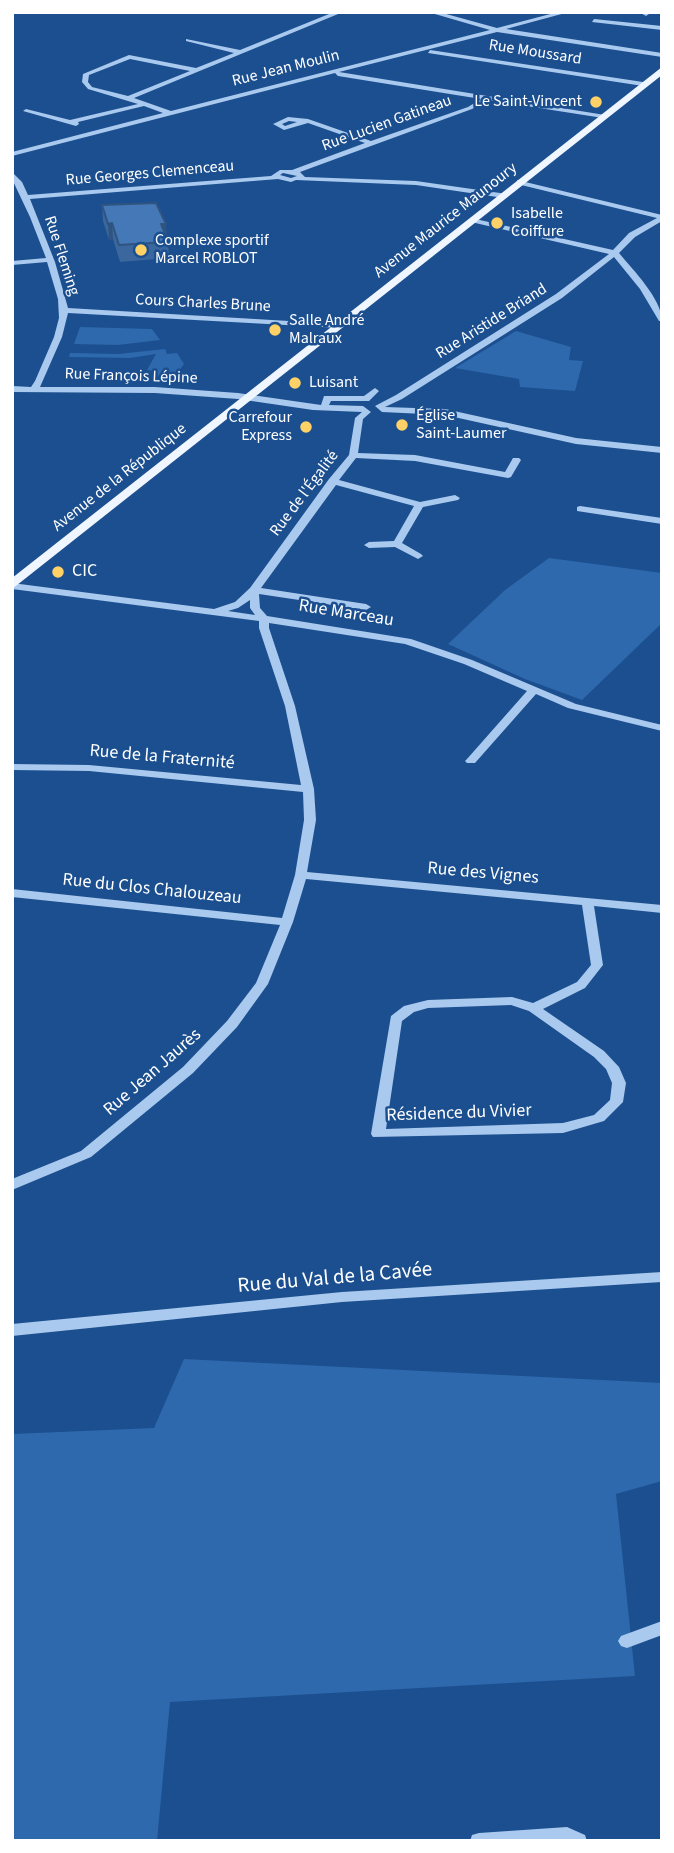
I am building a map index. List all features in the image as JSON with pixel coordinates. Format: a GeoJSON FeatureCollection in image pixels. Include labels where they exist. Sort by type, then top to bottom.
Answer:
{"type":"FeatureCollection","features":[{"type":"Feature","properties":{"kind":"main road","name":"Avenue Maurice Maunoury"},"geometry":{"type":"LineString","coordinates":[[249,397],[662,70]]}},
{"type":"Feature","properties":{"kind":"main road","name":"Avenue de la République"},"geometry":{"type":"LineString","coordinates":[[12,586],[249,397]]}},
{"type":"Feature","properties":{"kind":"street"},"geometry":{"type":"LineString","coordinates":[[128,98],[340,12]]}},
{"type":"Feature","properties":{"kind":"street"},"geometry":{"type":"LineString","coordinates":[[431,12],[498,30],[662,55]]}},
{"type":"Feature","properties":{"kind":"street","name":"Rue Jean Moulin"},"geometry":{"type":"LineString","coordinates":[[12,154],[423,51],[566,12]]}},
{"type":"Feature","properties":{"kind":"street"},"geometry":{"type":"LineString","coordinates":[[594,21],[662,28]]}},
{"type":"Feature","properties":{"kind":"street"},"geometry":{"type":"LineString","coordinates":[[188,40],[240,52]]}},
{"type":"Feature","properties":{"kind":"street","name":"Rue Moussard"},"geometry":{"type":"LineString","coordinates":[[423,51],[643,84]]}},
{"type":"Feature","properties":{"kind":"street"},"geometry":{"type":"LineString","coordinates":[[169,113],[147,103],[90,88],[85,82],[86,74],[129,57],[197,69]]}},
{"type":"Feature","properties":{"kind":"street"},"geometry":{"type":"LineString","coordinates":[[330,73],[603,116]]}},
{"type":"Feature","properties":{"kind":"street","name":"Rue Lucien Gatineau"},"geometry":{"type":"LineString","coordinates":[[297,175],[470,108],[486,98]]}},
{"type":"Feature","properties":{"kind":"street"},"geometry":{"type":"LineString","coordinates":[[71,122],[147,103]]}},
{"type":"Feature","properties":{"kind":"street"},"geometry":{"type":"LineString","coordinates":[[26,111],[71,122],[95,132]]}},
{"type":"Feature","properties":{"kind":"street"},"geometry":{"type":"LineString","coordinates":[[308,121],[373,144]]}},
{"type":"Feature","properties":{"kind":"street"},"geometry":{"type":"LineString","coordinates":[[275,177],[279,172],[416,183],[504,196]]}},
{"type":"Feature","properties":{"kind":"street","name":"Rue Fleming"},"geometry":{"type":"LineString","coordinates":[[12,174],[27,197],[64,310],[39,382],[34,388]]}},
{"type":"Feature","properties":{"kind":"street","name":"Rue Georges Clemenceau"},"geometry":{"type":"LineString","coordinates":[[27,197],[275,177]]}},
{"type":"Feature","properties":{"kind":"street"},"geometry":{"type":"LineString","coordinates":[[520,182],[662,218]]}},
{"type":"Feature","properties":{"kind":"street","name":"Rue Aristide Briand"},"geometry":{"type":"LineString","coordinates":[[381,408],[534,313],[615,253],[632,235],[662,218]]}},
{"type":"Feature","properties":{"kind":"street"},"geometry":{"type":"LineString","coordinates":[[474,220],[615,253],[643,288],[662,319]]}},
{"type":"Feature","properties":{"kind":"street"},"geometry":{"type":"LineString","coordinates":[[12,263],[49,260]]}},
{"type":"Feature","properties":{"kind":"street","name":"Cours Charles Brune"},"geometry":{"type":"LineString","coordinates":[[64,310],[340,326]]}},
{"type":"Feature","properties":{"kind":"street","name":"Rue François Lépine"},"geometry":{"type":"LineString","coordinates":[[12,389],[155,390],[327,400]]}},
{"type":"Feature","properties":{"kind":"street"},"geometry":{"type":"LineString","coordinates":[[327,400],[366,400],[376,391]]}},
{"type":"Feature","properties":{"kind":"street"},"geometry":{"type":"LineString","coordinates":[[327,400],[376,413],[381,408],[445,412],[576,441],[662,450]]}},
{"type":"Feature","properties":{"kind":"street","name":"Rue de l'Égalité"},"geometry":{"type":"LineString","coordinates":[[208,612],[229,608],[246,600],[254,590],[353,455],[359,418],[365,410]]}},
{"type":"Feature","properties":{"kind":"street"},"geometry":{"type":"LineString","coordinates":[[353,455],[415,458],[508,475],[516,460]]}},
{"type":"Feature","properties":{"kind":"street"},"geometry":{"type":"LineString","coordinates":[[332,481],[420,505],[455,498]]}},
{"type":"Feature","properties":{"kind":"street"},"geometry":{"type":"LineString","coordinates":[[397,544],[420,505]]}},
{"type":"Feature","properties":{"kind":"street"},"geometry":{"type":"LineString","coordinates":[[580,509],[662,521]]}},
{"type":"Feature","properties":{"kind":"street"},"geometry":{"type":"LineString","coordinates":[[369,545],[397,544],[418,556]]}},
{"type":"Feature","properties":{"kind":"street","name":"Rue Marceau"},"geometry":{"type":"LineString","coordinates":[[12,586],[407,641],[468,662],[572,706],[662,728]]}},
{"type":"Feature","properties":{"kind":"street"},"geometry":{"type":"LineString","coordinates":[[264,619],[255,608],[254,590],[366,607]]}},
{"type":"Feature","properties":{"kind":"street","name":"Rue Jean Jaurès"},"geometry":{"type":"LineString","coordinates":[[12,1185],[86,1154],[188,1070],[232,1024],[262,984],[287,922],[301,875],[310,820],[308,789],[290,706],[264,628],[264,619]]}},
{"type":"Feature","properties":{"kind":"street"},"geometry":{"type":"LineString","coordinates":[[471,761],[533,691]]}},
{"type":"Feature","properties":{"kind":"street","name":"Rue de la Fraternité"},"geometry":{"type":"LineString","coordinates":[[12,767],[89,768],[308,789]]}},
{"type":"Feature","properties":{"kind":"street","name":"Rue des Vignes"},"geometry":{"type":"LineString","coordinates":[[301,875],[662,909]]}},
{"type":"Feature","properties":{"kind":"street","name":"Rue du Clos Chalouzeau"},"geometry":{"type":"LineString","coordinates":[[12,893],[287,922]]}},
{"type":"Feature","properties":{"kind":"street"},"geometry":{"type":"LineString","coordinates":[[534,1008],[581,985],[597,965],[587,901]]}},
{"type":"Feature","properties":{"kind":"street","name":"Résidence du Vivier"},"geometry":{"type":"LineString","coordinates":[[512,1001],[534,1008],[612,1067],[620,1083],[616,1102],[599,1118],[563,1128],[378,1134],[396,1019],[409,1009],[428,1004],[512,1001]]}},
{"type":"Feature","properties":{"kind":"street","name":"Rue du Val de la Cavée"},"geometry":{"type":"LineString","coordinates":[[12,1330],[342,1297],[662,1277]]}},
{"type":"Feature","properties":{"kind":"street"},"geometry":{"type":"LineString","coordinates":[[628,1642],[662,1628]]}},
{"type":"Feature","properties":{"kind":"street"},"geometry":{"type":"LineString","coordinates":[[479,1841],[567,1835],[578,1841]]}},
{"type":"Feature","properties":{"kind":"shaded area"},"geometry":{"type":"Polygon","coordinates":[[[80,327],[152,329],[160,340],[118,345],[74,344],[80,327]]]}},
{"type":"Feature","properties":{"kind":"shaded area"},"geometry":{"type":"Polygon","coordinates":[[[516,331],[571,347],[569,360],[583,361],[575,391],[520,387],[519,379],[455,368],[516,331]]]}},
{"type":"Feature","properties":{"kind":"shaded area"},"geometry":{"type":"Polygon","coordinates":[[[165,349],[167,354],[177,353],[184,364],[170,383],[164,382],[167,377],[152,376],[155,371],[147,370],[156,354],[130,358],[69,357],[70,353],[118,354],[165,349]]]}},
{"type":"Feature","properties":{"kind":"shaded area"},"geometry":{"type":"Polygon","coordinates":[[[549,558],[662,573],[662,623],[582,700],[525,679],[448,644],[505,590],[549,558]]]}},
{"type":"Feature","properties":{"kind":"shaded area"},"geometry":{"type":"Polygon","coordinates":[[[184,1359],[662,1383],[662,1481],[616,1494],[635,1676],[170,1702],[157,1841],[12,1841],[12,1434],[154,1428],[184,1359]]]}},
{"type":"Feature","properties":{"kind":"building"},"geometry":{"type":"Polygon","coordinates":[[[156,203],[166,224],[161,224],[168,242],[119,245],[112,223],[108,224],[102,205],[156,203]]]}},
{"type":"Feature","properties":{"kind":"place","name":"Le Saint-Vincent"},"geometry":{"type":"Point","coordinates":[596,102]}},
{"type":"Feature","properties":{"kind":"place","name":"Isabelle Coiffure"},"geometry":{"type":"Point","coordinates":[497,223]}},
{"type":"Feature","properties":{"kind":"place","name":"Complexe sportif Marcel ROBLOT"},"geometry":{"type":"Point","coordinates":[141,250]}},
{"type":"Feature","properties":{"kind":"place","name":"Salle André Malraux"},"geometry":{"type":"Point","coordinates":[275,330]}},
{"type":"Feature","properties":{"kind":"place","name":"Luisant"},"geometry":{"type":"Point","coordinates":[295,383]}},
{"type":"Feature","properties":{"kind":"place","name":"Église Saint-Laumer"},"geometry":{"type":"Point","coordinates":[402,425]}},
{"type":"Feature","properties":{"kind":"place","name":"Carrefour Express"},"geometry":{"type":"Point","coordinates":[306,427]}},
{"type":"Feature","properties":{"kind":"place","name":"CIC"},"geometry":{"type":"Point","coordinates":[58,572]}}]}
